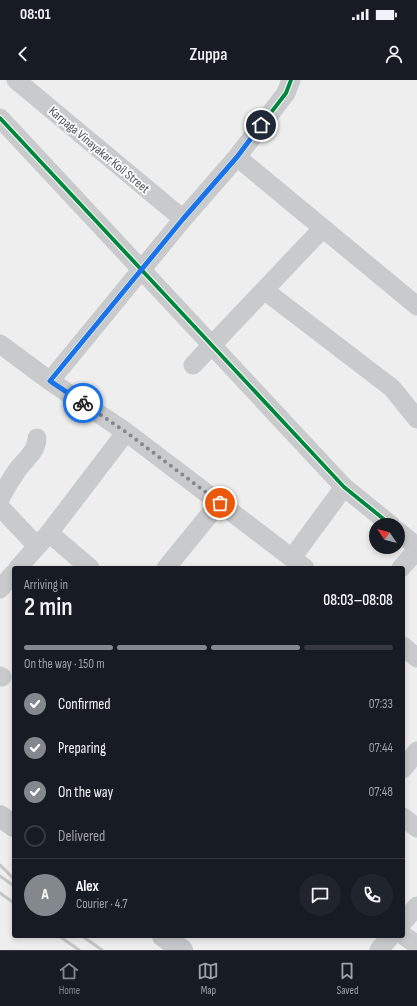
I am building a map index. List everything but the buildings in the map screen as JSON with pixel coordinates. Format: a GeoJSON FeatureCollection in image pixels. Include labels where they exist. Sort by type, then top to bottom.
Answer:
{"type":"FeatureCollection","features":[{"type":"Feature","properties":{"kind":"main road"},"geometry":{"type":"LineString","coordinates":[[0,816],[12,825]]}},
{"type":"Feature","properties":{"kind":"main road"},"geometry":{"type":"LineString","coordinates":[[166,938],[182,950]]}},
{"type":"Feature","properties":{"kind":"street","name":"Karpaga Vinayakar Koil Street"},"geometry":{"type":"LineString","coordinates":[[16,80],[183,219]]}},
{"type":"Feature","properties":{"kind":"street"},"geometry":{"type":"LineString","coordinates":[[50,381],[183,219],[237,157],[286,93],[290,80]]}},
{"type":"Feature","properties":{"kind":"street"},"geometry":{"type":"LineString","coordinates":[[0,118],[344,486],[382,518]]}},
{"type":"Feature","properties":{"kind":"street"},"geometry":{"type":"LineString","coordinates":[[237,157],[417,306]]}},
{"type":"Feature","properties":{"kind":"street"},"geometry":{"type":"LineString","coordinates":[[193,365],[323,228]]}},
{"type":"Feature","properties":{"kind":"street"},"geometry":{"type":"LineString","coordinates":[[264,290],[392,388],[417,419]]}},
{"type":"Feature","properties":{"kind":"street"},"geometry":{"type":"LineString","coordinates":[[0,344],[50,381],[126,432],[299,563],[344,486]]}},
{"type":"Feature","properties":{"kind":"street"},"geometry":{"type":"LineString","coordinates":[[20,566],[43,540],[126,432]]}},
{"type":"Feature","properties":{"kind":"street"},"geometry":{"type":"LineString","coordinates":[[0,499],[18,469],[30,456],[38,438]]}},
{"type":"Feature","properties":{"kind":"street"},"geometry":{"type":"LineString","coordinates":[[168,566],[220,503]]}},
{"type":"Feature","properties":{"kind":"street"},"geometry":{"type":"LineString","coordinates":[[0,507],[43,540],[87,566]]}},
{"type":"Feature","properties":{"kind":"street"},"geometry":{"type":"LineString","coordinates":[[405,537],[417,547]]}},
{"type":"Feature","properties":{"kind":"street"},"geometry":{"type":"LineString","coordinates":[[403,566],[417,550]]}},
{"type":"Feature","properties":{"kind":"street"},"geometry":{"type":"LineString","coordinates":[[0,588],[12,575]]}},
{"type":"Feature","properties":{"kind":"street"},"geometry":{"type":"LineString","coordinates":[[405,648],[417,658]]}},
{"type":"Feature","properties":{"kind":"street"},"geometry":{"type":"LineString","coordinates":[[405,766],[417,751]]}},
{"type":"Feature","properties":{"kind":"street"},"geometry":{"type":"LineString","coordinates":[[405,819],[417,828]]}},
{"type":"Feature","properties":{"kind":"street"},"geometry":{"type":"LineString","coordinates":[[405,920],[417,906]]}},
{"type":"Feature","properties":{"kind":"street"},"geometry":{"type":"LineString","coordinates":[[405,937],[417,946]]}},
{"type":"Feature","properties":{"kind":"street"},"geometry":{"type":"LineString","coordinates":[[379,950],[389,938]]}},
{"type":"Feature","properties":{"kind":"railway"},"geometry":{"type":"LineString","coordinates":[[0,865],[12,877]]}},
{"type":"Feature","properties":{"kind":"railway"},"geometry":{"type":"LineString","coordinates":[[0,876],[12,885]]}},
{"type":"Feature","properties":{"kind":"railway"},"geometry":{"type":"LineString","coordinates":[[0,893],[12,902]]}},
{"type":"Feature","properties":{"kind":"railway"},"geometry":{"type":"LineString","coordinates":[[62,938],[79,950]]}},
{"type":"Feature","properties":{"kind":"railway"},"geometry":{"type":"LineString","coordinates":[[85,938],[102,950]]}},
{"type":"Feature","properties":{"kind":"cycle path"},"geometry":{"type":"LineString","coordinates":[[50,381],[183,219],[237,157],[286,93],[291,80]]}},
{"type":"Feature","properties":{"kind":"cycle path"},"geometry":{"type":"LineString","coordinates":[[0,118],[344,487],[382,518]]}},
{"type":"Feature","properties":{"kind":"way so far"},"geometry":{"type":"LineString","coordinates":[[83,403],[126,432],[220,503]]}},
{"type":"Feature","properties":{"kind":"route"},"geometry":{"type":"LineString","coordinates":[[83,403],[50,381],[183,219],[237,157],[261,125]]}}]}
